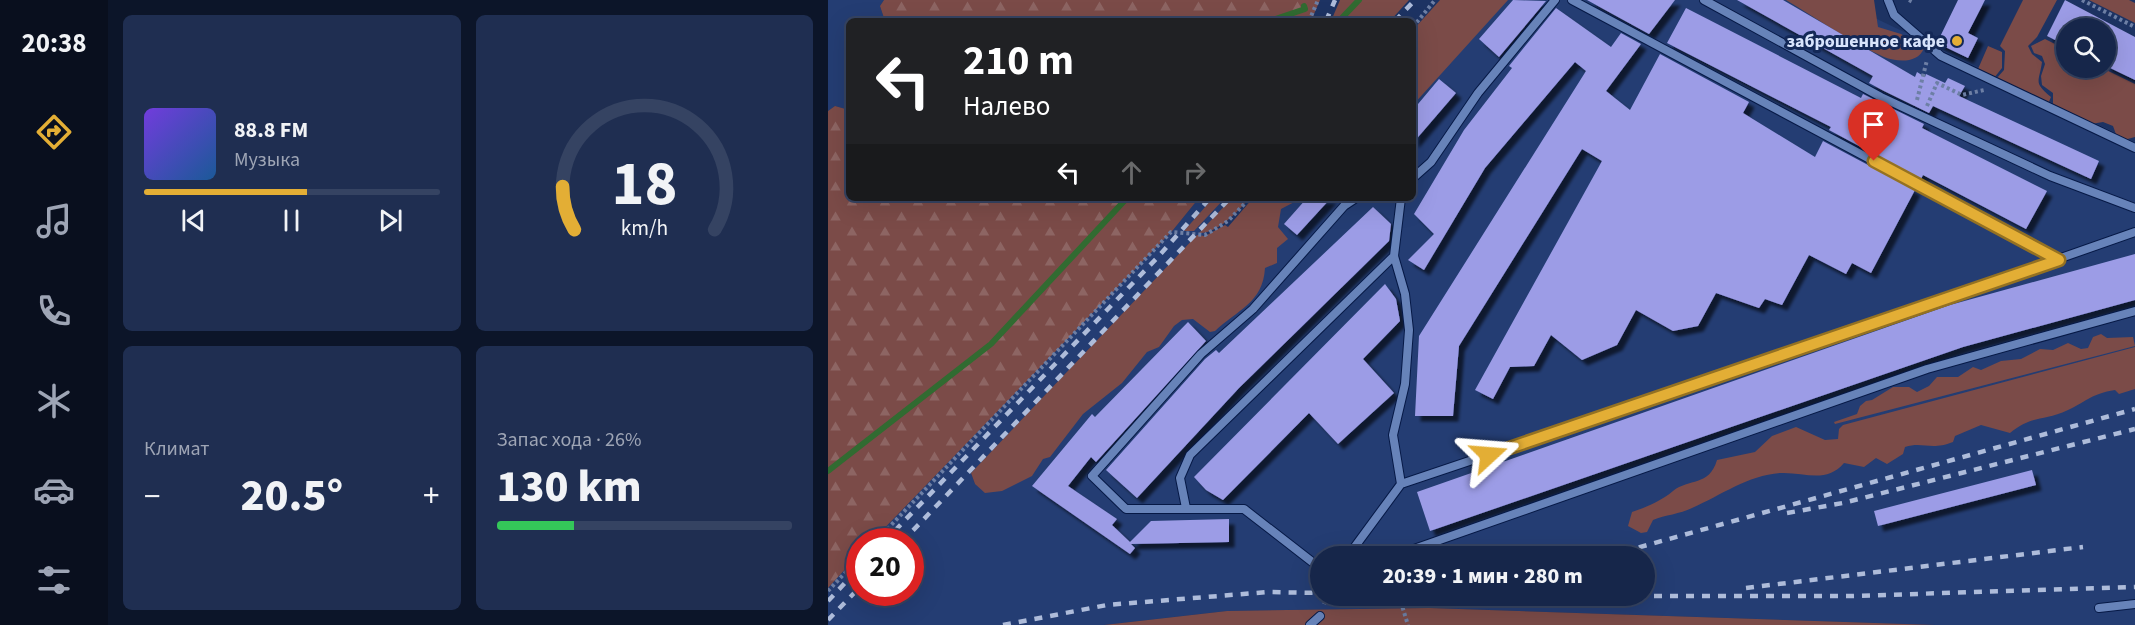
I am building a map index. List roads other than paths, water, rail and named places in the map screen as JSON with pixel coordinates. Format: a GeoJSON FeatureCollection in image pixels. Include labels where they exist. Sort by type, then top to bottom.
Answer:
{"type":"FeatureCollection","features":[{"type":"Feature","properties":{"kind":"lane"},"geometry":{"type":"LineString","coordinates":[[1416,175],[1431,162],[1478,93],[1555,0]]}},
{"type":"Feature","properties":{"kind":"lane"},"geometry":{"type":"LineString","coordinates":[[1572,0],[2059,260]]}},
{"type":"Feature","properties":{"kind":"lane"},"geometry":{"type":"LineString","coordinates":[[1704,0],[1881,97],[2050,176],[2135,208]]}},
{"type":"Feature","properties":{"kind":"lane"},"geometry":{"type":"LineString","coordinates":[[1888,0],[1894,15],[1941,56],[2135,148]]}},
{"type":"Feature","properties":{"kind":"lane"},"geometry":{"type":"LineString","coordinates":[[1310,560],[1244,509],[1126,508],[1092,476],[1201,354],[1253,309],[1344,206],[1352,201]]}},
{"type":"Feature","properties":{"kind":"lane"},"geometry":{"type":"LineString","coordinates":[[1401,201],[1394,256],[1405,294],[1409,330],[1405,384],[1393,435],[1401,484]]}},
{"type":"Feature","properties":{"kind":"lane"},"geometry":{"type":"LineString","coordinates":[[1355,546],[1401,484],[2059,260],[2135,232]]}},
{"type":"Feature","properties":{"kind":"lane"},"geometry":{"type":"LineString","coordinates":[[1186,508],[1179,478],[1190,455],[1394,256]]}},
{"type":"Feature","properties":{"kind":"lane"},"geometry":{"type":"LineString","coordinates":[[1423,546],[1927,369],[2135,311]]}},
{"type":"Feature","properties":{"kind":"lane"},"geometry":{"type":"LineString","coordinates":[[2099,608],[2135,604]]}},
{"type":"Feature","properties":{"kind":"lane"},"geometry":{"type":"LineString","coordinates":[[1310,625],[1320,616]]}},
{"type":"Feature","properties":{"kind":"waterway"},"geometry":{"type":"LineString","coordinates":[[1342,18],[1359,0]]}},
{"type":"Feature","properties":{"kind":"waterway"},"geometry":{"type":"LineString","coordinates":[[1279,18],[1305,9],[1304,6]]}},
{"type":"Feature","properties":{"kind":"waterway"},"geometry":{"type":"LineString","coordinates":[[828,471],[991,344],[1124,201]]}},
{"type":"Feature","properties":{"kind":"railway"},"geometry":{"type":"LineString","coordinates":[[1327,18],[1335,0]]}},
{"type":"Feature","properties":{"kind":"railway"},"geometry":{"type":"LineString","coordinates":[[1398,18],[1415,0]]}},
{"type":"Feature","properties":{"kind":"railway"},"geometry":{"type":"LineString","coordinates":[[897,528],[1157,258],[1207,201]]}},
{"type":"Feature","properties":{"kind":"railway"},"geometry":{"type":"LineString","coordinates":[[915,528],[1227,201]]}},
{"type":"Feature","properties":{"kind":"railway"},"geometry":{"type":"LineString","coordinates":[[1644,546],[2135,409]]}},
{"type":"Feature","properties":{"kind":"railway"},"geometry":{"type":"LineString","coordinates":[[1787,513],[1843,503],[2135,429]]}},
{"type":"Feature","properties":{"kind":"railway"},"geometry":{"type":"LineString","coordinates":[[1746,588],[2083,547]]}},
{"type":"Feature","properties":{"kind":"railway"},"geometry":{"type":"LineString","coordinates":[[828,601],[846,582]]}},
{"type":"Feature","properties":{"kind":"railway"},"geometry":{"type":"LineString","coordinates":[[1655,596],[1851,596],[2135,587]]}},
{"type":"Feature","properties":{"kind":"railway"},"geometry":{"type":"LineString","coordinates":[[1003,625],[1107,605],[1268,592],[1310,593]]}},
{"type":"Feature","properties":{"kind":"railway"},"geometry":{"type":"LineString","coordinates":[[828,620],[846,601]]}},
{"type":"Feature","properties":{"kind":"place","name":"заброшенное кафе"},"geometry":{"type":"Point","coordinates":[1957,41]}}]}
